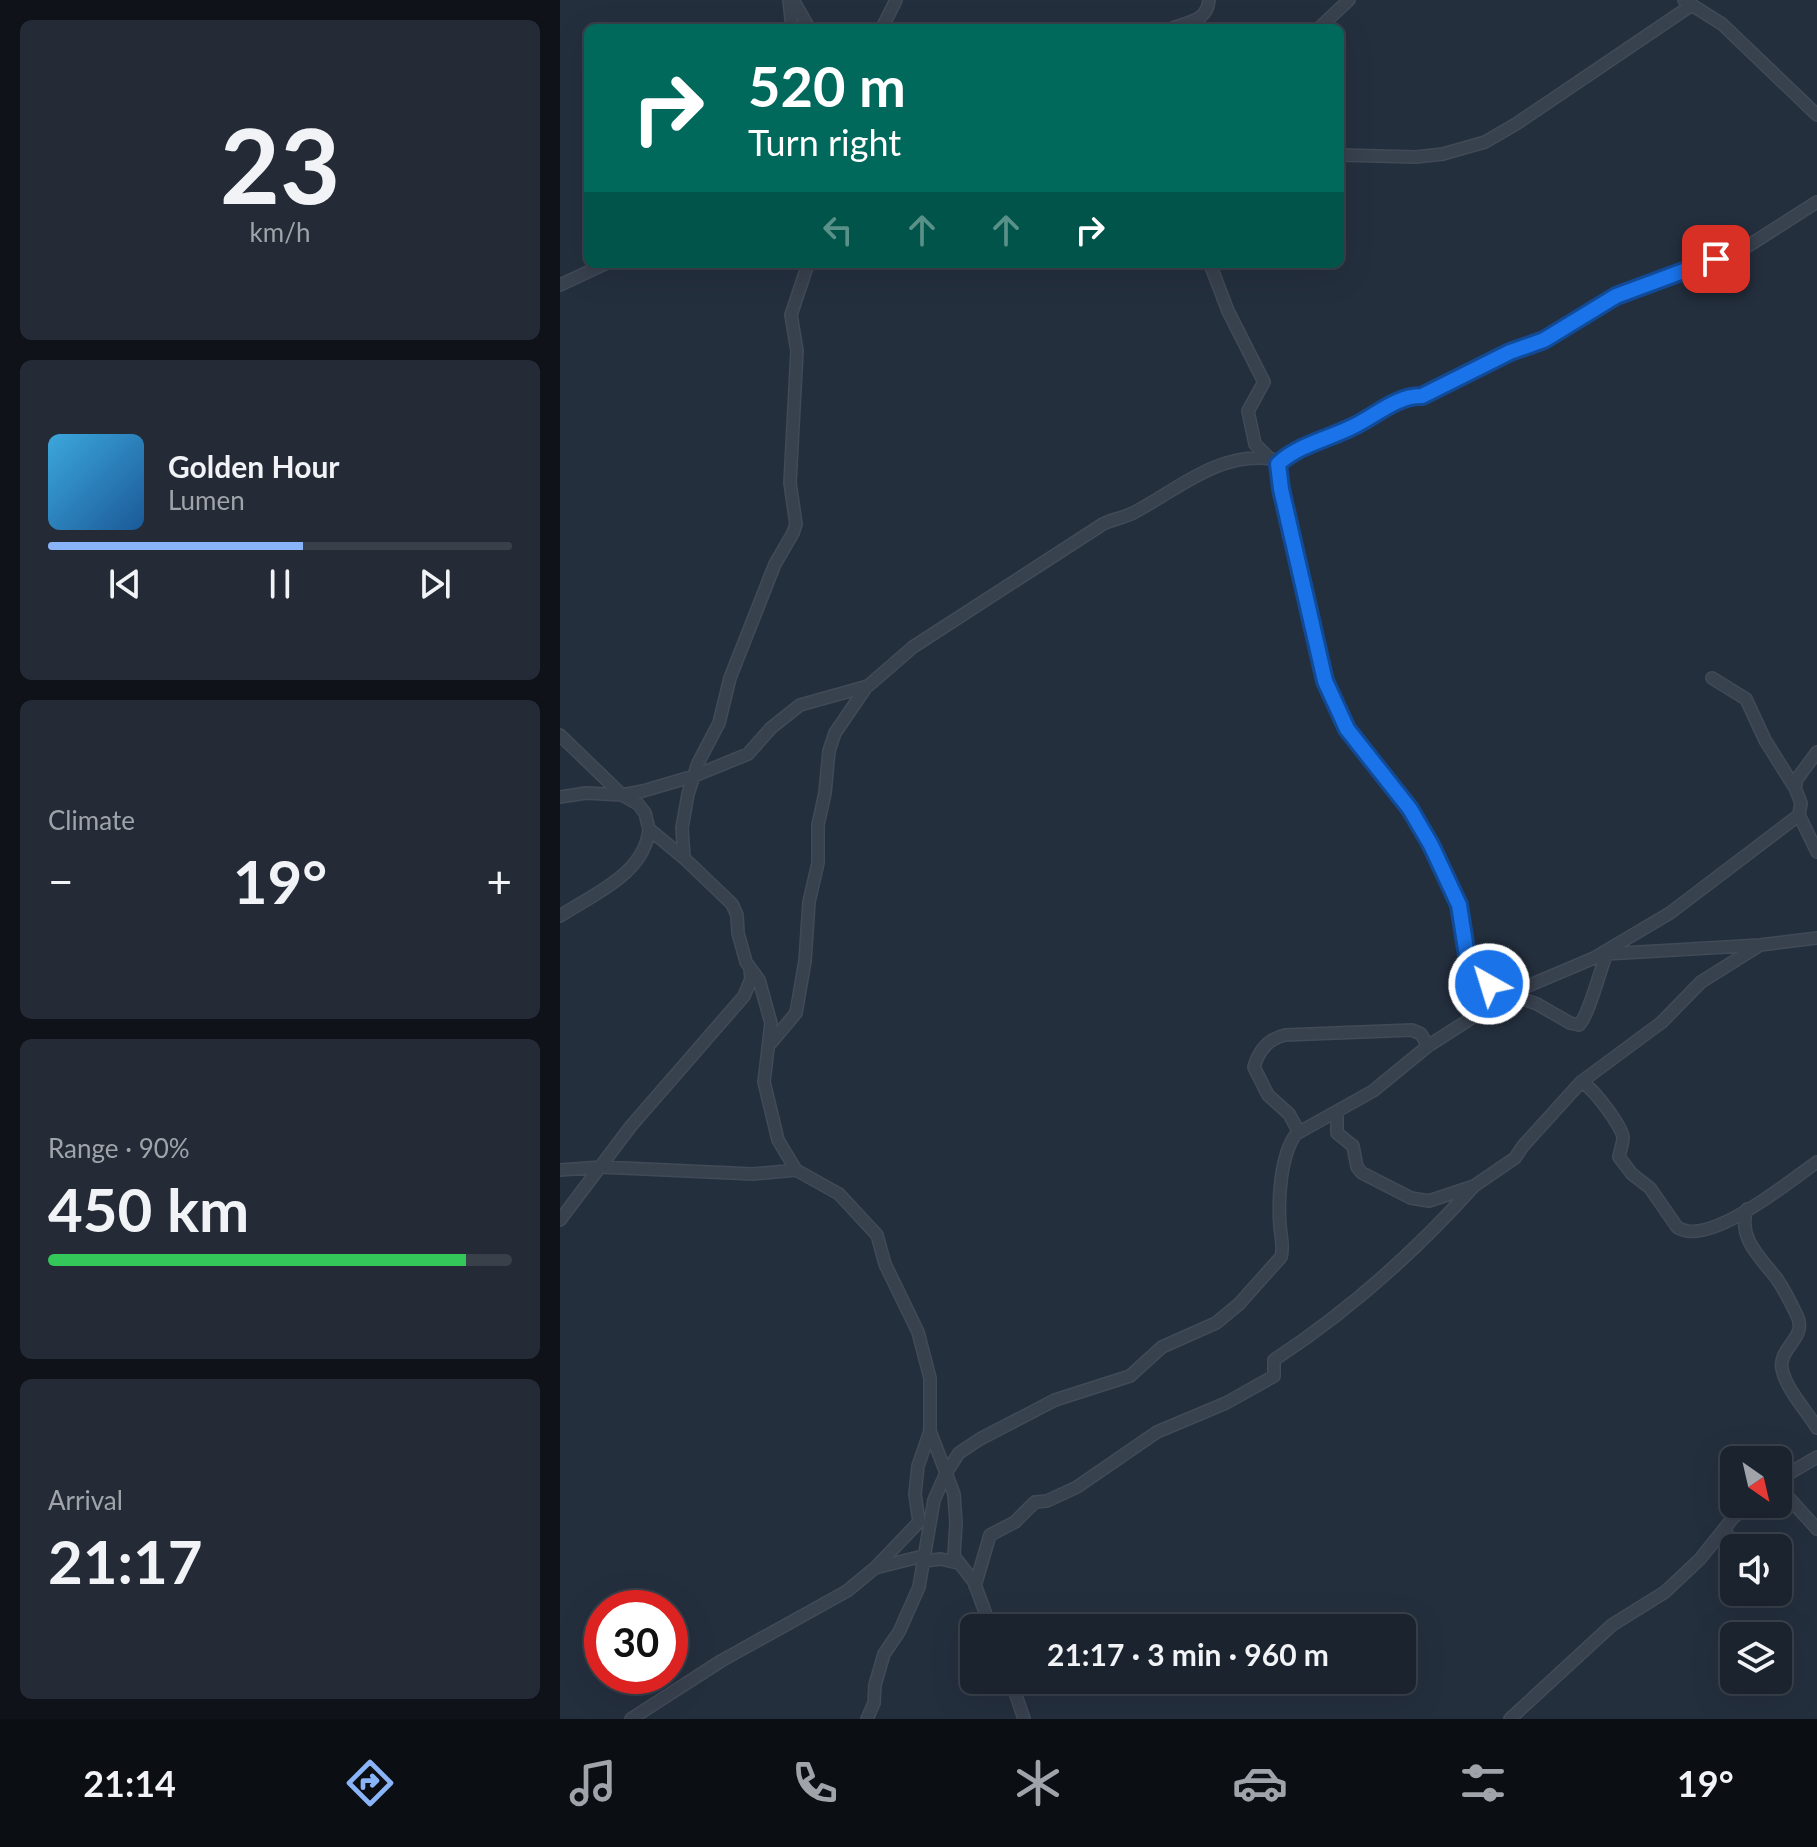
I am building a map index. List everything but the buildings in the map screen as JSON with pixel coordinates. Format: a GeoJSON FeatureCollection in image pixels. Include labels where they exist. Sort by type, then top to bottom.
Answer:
{"type":"FeatureCollection","features":[{"type":"Feature","properties":{"kind":"street"},"geometry":{"type":"LineString","coordinates":[[791,0],[792,24]]}},
{"type":"Feature","properties":{"kind":"street"},"geometry":{"type":"LineString","coordinates":[[791,0],[806,24]]}},
{"type":"Feature","properties":{"kind":"street"},"geometry":{"type":"LineString","coordinates":[[884,24],[896,0]]}},
{"type":"Feature","properties":{"kind":"street"},"geometry":{"type":"LineString","coordinates":[[1183,24],[1202,17],[1208,10],[1209,0]]}},
{"type":"Feature","properties":{"kind":"street"},"geometry":{"type":"LineString","coordinates":[[1323,24],[1349,0]]}},
{"type":"Feature","properties":{"kind":"street"},"geometry":{"type":"LineString","coordinates":[[1344,155],[1416,157],[1443,154],[1485,142],[1516,124],[1688,2],[1722,24],[1817,115]]}},
{"type":"Feature","properties":{"kind":"street"},"geometry":{"type":"LineString","coordinates":[[769,1045],[796,1013],[805,961],[809,902],[818,863],[818,825],[829,751],[837,729],[868,686],[898,657],[1103,524],[1128,515],[1211,468],[1260,458],[1275,462],[1349,429],[1400,401],[1422,396],[1510,352],[1544,340],[1616,296],[1748,246],[1817,202]]}},
{"type":"Feature","properties":{"kind":"street"},"geometry":{"type":"LineString","coordinates":[[560,285],[596,268]]}},
{"type":"Feature","properties":{"kind":"street"},"geometry":{"type":"LineString","coordinates":[[684,858],[682,828],[703,749],[719,723],[730,678],[768,581],[796,524],[790,483],[797,351],[791,315],[807,268]]}},
{"type":"Feature","properties":{"kind":"street"},"geometry":{"type":"LineString","coordinates":[[1212,268],[1228,311],[1264,382],[1248,411],[1255,444],[1275,462],[1330,694],[1347,729],[1410,809],[1459,905],[1470,975],[1468,1019]]}},
{"type":"Feature","properties":{"kind":"street"},"geometry":{"type":"LineString","coordinates":[[1712,678],[1746,699],[1765,740],[1795,788],[1801,803],[1799,815],[1817,852]]}},
{"type":"Feature","properties":{"kind":"street"},"geometry":{"type":"LineString","coordinates":[[560,797],[586,793],[622,795],[694,776],[748,754],[771,728],[800,705],[868,686]]}},
{"type":"Feature","properties":{"kind":"street"},"geometry":{"type":"LineString","coordinates":[[560,735],[622,795],[638,804],[645,813],[649,829],[641,854],[628,871],[560,916]]}},
{"type":"Feature","properties":{"kind":"street"},"geometry":{"type":"LineString","coordinates":[[1795,788],[1801,771],[1817,752]]}},
{"type":"Feature","properties":{"kind":"street"},"geometry":{"type":"LineString","coordinates":[[1594,958],[1670,913],[1799,815]]}},
{"type":"Feature","properties":{"kind":"street"},"geometry":{"type":"LineString","coordinates":[[649,829],[732,904],[737,915],[740,943],[752,972],[749,989]]}},
{"type":"Feature","properties":{"kind":"street"},"geometry":{"type":"LineString","coordinates":[[867,1719],[874,1703],[881,1662],[899,1632],[919,1587],[932,1508],[946,1473],[959,1453],[1055,1400],[1130,1376],[1162,1347],[1208,1328],[1239,1304],[1281,1257],[1283,1248],[1279,1223],[1285,1164],[1291,1141],[1299,1132],[1337,1114],[1373,1091],[1428,1046],[1509,994],[1607,953],[1760,945],[1817,938]]}},
{"type":"Feature","properties":{"kind":"street"},"geometry":{"type":"LineString","coordinates":[[1337,1114],[1337,1133],[1353,1146],[1357,1167],[1366,1176],[1420,1201],[1443,1198],[1474,1186],[1515,1158],[1581,1082],[1662,1022],[1701,982],[1760,945]]}},
{"type":"Feature","properties":{"kind":"street"},"geometry":{"type":"LineString","coordinates":[[1470,975],[1579,1025],[1586,1017],[1607,953]]}},
{"type":"Feature","properties":{"kind":"street"},"geometry":{"type":"LineString","coordinates":[[631,1719],[746,1646],[847,1591],[875,1568],[919,1522],[915,1494],[918,1466],[930,1431],[930,1378],[924,1352],[911,1312],[885,1264],[877,1235],[839,1194],[796,1170],[778,1140],[763,1070],[771,1023],[759,980],[746,962]]}},
{"type":"Feature","properties":{"kind":"street"},"geometry":{"type":"LineString","coordinates":[[560,1220],[631,1126],[759,980]]}},
{"type":"Feature","properties":{"kind":"street"},"geometry":{"type":"LineString","coordinates":[[1299,1132],[1289,1114],[1268,1095],[1254,1067],[1260,1052],[1270,1040],[1285,1035],[1412,1030],[1421,1034],[1428,1046]]}},
{"type":"Feature","properties":{"kind":"street"},"geometry":{"type":"LineString","coordinates":[[1581,1082],[1596,1093],[1621,1131],[1623,1139],[1619,1157],[1622,1163],[1650,1188],[1680,1230],[1706,1230],[1722,1224],[1817,1162]]}},
{"type":"Feature","properties":{"kind":"street"},"geometry":{"type":"LineString","coordinates":[[560,1170],[601,1167],[753,1174],[796,1170]]}},
{"type":"Feature","properties":{"kind":"street"},"geometry":{"type":"LineString","coordinates":[[975,1589],[990,1535],[1015,1522],[1035,1502],[1047,1501],[1084,1483],[1157,1432],[1226,1403],[1274,1376],[1274,1360],[1341,1314],[1450,1214],[1474,1186]]}},
{"type":"Feature","properties":{"kind":"street"},"geometry":{"type":"LineString","coordinates":[[1747,1209],[1743,1221],[1747,1237],[1781,1285],[1800,1323],[1800,1331],[1782,1360],[1782,1371],[1817,1428]]}},
{"type":"Feature","properties":{"kind":"street"},"geometry":{"type":"LineString","coordinates":[[930,1431],[954,1494],[956,1523],[953,1550],[958,1563],[974,1582],[985,1614]]}},
{"type":"Feature","properties":{"kind":"street"},"geometry":{"type":"LineString","coordinates":[[1792,1472],[1817,1457]]}},
{"type":"Feature","properties":{"kind":"street"},"geometry":{"type":"LineString","coordinates":[[1792,1501],[1817,1529]]}},
{"type":"Feature","properties":{"kind":"street"},"geometry":{"type":"LineString","coordinates":[[1510,1719],[1612,1625],[1665,1592],[1700,1559],[1735,1518]]}},
{"type":"Feature","properties":{"kind":"street"},"geometry":{"type":"LineString","coordinates":[[1724,1530],[1727,1534]]}},
{"type":"Feature","properties":{"kind":"street"},"geometry":{"type":"LineString","coordinates":[[875,1568],[919,1557],[924,1561],[941,1559],[958,1563]]}},
{"type":"Feature","properties":{"kind":"street"},"geometry":{"type":"LineString","coordinates":[[1016,1694],[1024,1719]]}},
{"type":"Feature","properties":{"kind":"route"},"geometry":{"type":"LineString","coordinates":[[1489,984],[1470,975],[1459,905],[1416,817],[1347,729],[1333,703],[1325,681],[1278,464],[1314,442],[1357,425],[1400,401],[1422,396],[1510,352],[1544,340],[1616,296],[1716,259]]}}]}
